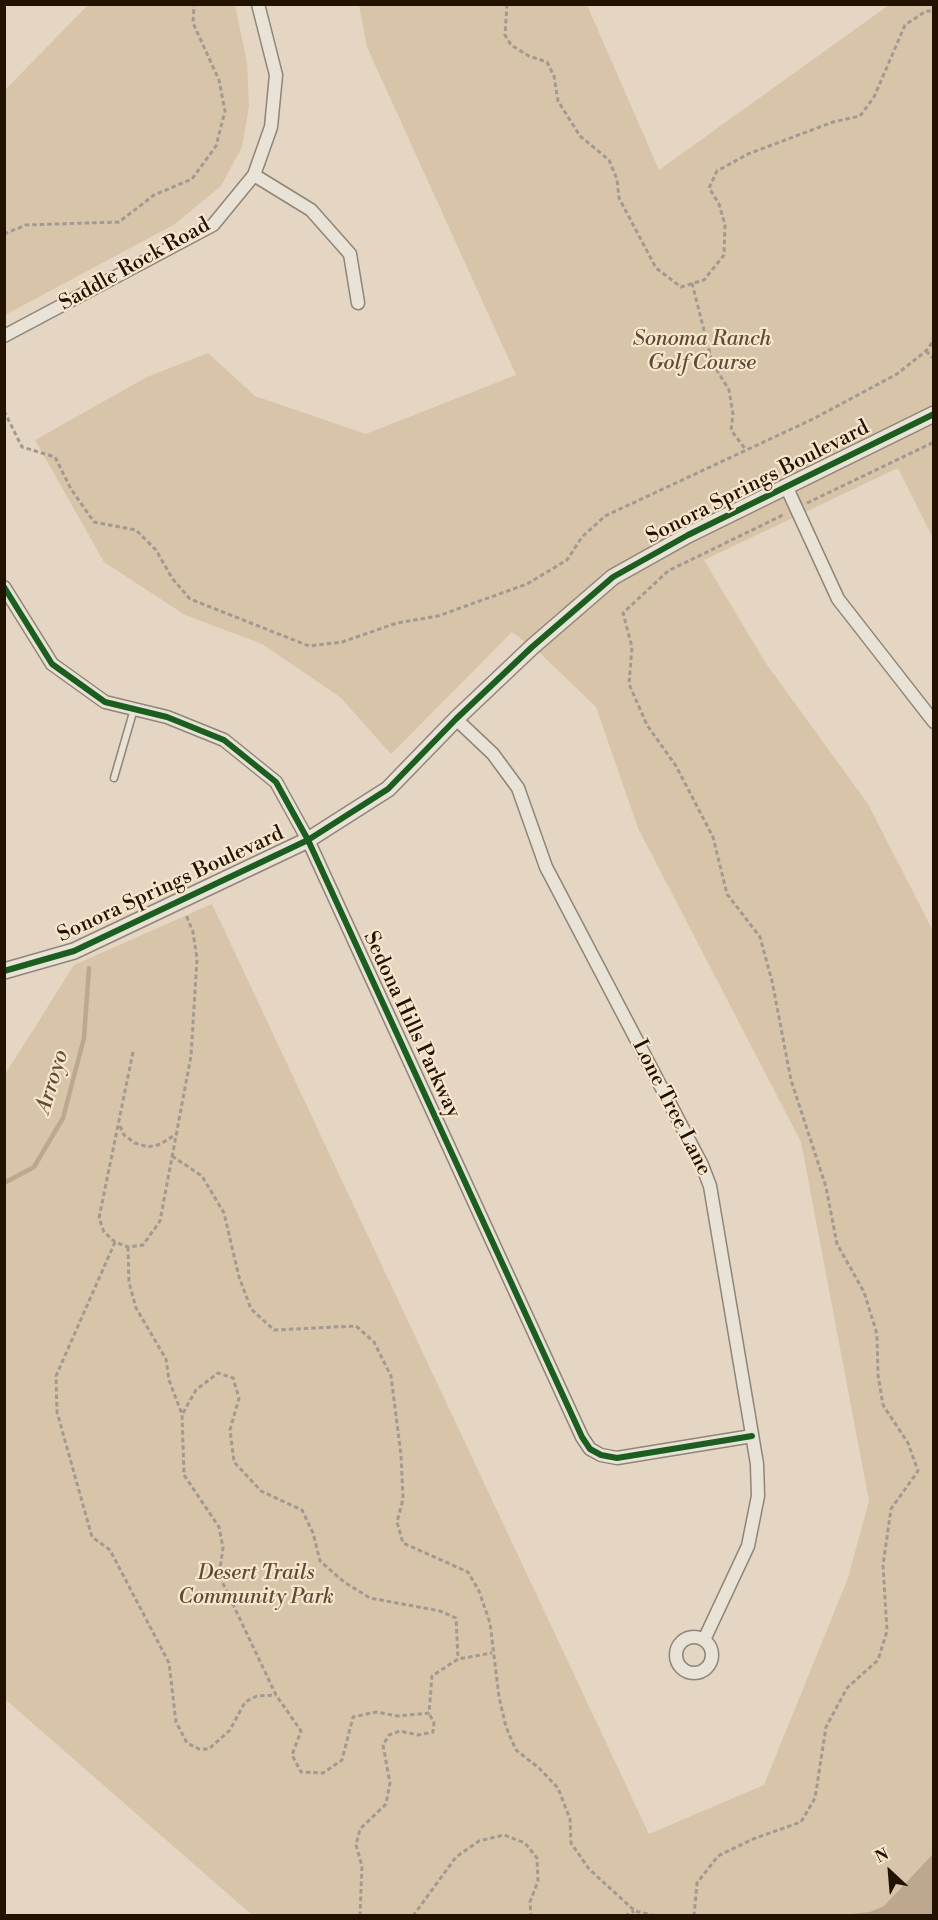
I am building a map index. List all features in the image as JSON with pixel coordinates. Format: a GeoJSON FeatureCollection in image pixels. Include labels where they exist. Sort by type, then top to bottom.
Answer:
{"type":"FeatureCollection","features":[{"type":"Feature","properties":{"kind":"street","name":"Saddle Rock Road"},"geometry":{"type":"LineString","coordinates":[[4,336],[213,225],[254,175],[271,127],[276,75],[258,4]]}},
{"type":"Feature","properties":{"kind":"street"},"geometry":{"type":"LineString","coordinates":[[254,175],[311,210],[350,254],[358,303]]}},
{"type":"Feature","properties":{"kind":"street","name":"Sonora Springs Boulevard"},"geometry":{"type":"LineString","coordinates":[[4,971],[74,951],[308,840],[388,789],[456,719],[532,647],[613,577],[786,486],[933,414]]}},
{"type":"Feature","properties":{"kind":"street"},"geometry":{"type":"LineString","coordinates":[[786,486],[838,599],[933,722]]}},
{"type":"Feature","properties":{"kind":"street","name":"Sedona Hills Parkway"},"geometry":{"type":"LineString","coordinates":[[4,587],[52,664],[105,702],[167,717],[224,740],[276,782],[308,840],[586,1443],[601,1455],[616,1458],[752,1436]]}},
{"type":"Feature","properties":{"kind":"street","name":"Lone Tree Lane"},"geometry":{"type":"LineString","coordinates":[[456,719],[493,754],[518,788],[549,873],[706,1175],[715,1207],[752,1436],[758,1488],[753,1530],[736,1574],[704,1640]]}},
{"type":"Feature","properties":{"kind":"lane"},"geometry":{"type":"LineString","coordinates":[[114,778],[134,709]]}},
{"type":"Feature","properties":{"kind":"path"},"geometry":{"type":"LineString","coordinates":[[4,234],[26,225],[119,222],[154,195],[192,179],[216,146],[225,111],[219,80],[193,23],[194,4]]}},
{"type":"Feature","properties":{"kind":"path"},"geometry":{"type":"LineString","coordinates":[[507,4],[505,35],[511,45],[529,56],[547,62],[554,76],[558,101],[580,136],[609,160],[617,179],[619,198],[656,268],[681,287],[704,280],[724,255],[725,225],[719,204],[710,188],[717,171],[748,154],[822,126],[860,116],[874,97],[905,25],[926,11],[933,11]]}},
{"type":"Feature","properties":{"kind":"path"},"geometry":{"type":"LineString","coordinates":[[692,283],[712,362],[729,390],[733,414],[731,430],[746,450]]}},
{"type":"Feature","properties":{"kind":"path"},"geometry":{"type":"LineString","coordinates":[[4,411],[22,447],[55,456],[71,489],[94,522],[136,530],[156,550],[172,578],[190,599],[309,646],[342,642],[397,623],[438,616],[527,584],[567,560],[582,537],[605,516],[813,419],[897,374],[926,351],[933,340]]}},
{"type":"Feature","properties":{"kind":"path"},"geometry":{"type":"LineString","coordinates":[[926,351],[933,359]]}},
{"type":"Feature","properties":{"kind":"path"},"geometry":{"type":"LineString","coordinates":[[694,1916],[697,1883],[718,1856],[753,1839],[801,1822],[815,1798],[826,1727],[847,1688],[878,1660],[887,1631],[883,1565],[891,1509],[918,1471],[908,1443],[883,1405],[878,1375],[877,1334],[864,1292],[837,1244],[826,1187],[791,1080],[772,981],[760,937],[727,894],[713,837],[676,766],[647,725],[629,684],[632,647],[623,613],[668,571],[933,442]]}},
{"type":"Feature","properties":{"kind":"path"},"geometry":{"type":"LineString","coordinates":[[134,1052],[99,1218],[104,1232],[115,1242],[128,1247],[143,1245],[160,1221],[191,1056],[196,959],[193,932],[180,901]]}},
{"type":"Feature","properties":{"kind":"path"},"geometry":{"type":"LineString","coordinates":[[119,1124],[124,1135],[135,1143],[148,1147],[161,1144],[177,1133]]}},
{"type":"Feature","properties":{"kind":"path"},"geometry":{"type":"LineString","coordinates":[[172,1156],[202,1176],[224,1213],[239,1277],[251,1309],[274,1330],[356,1326],[374,1342],[391,1376],[401,1455],[403,1499],[397,1522],[403,1543],[468,1572],[479,1591],[490,1623],[492,1653],[506,1727],[516,1750],[539,1768],[558,1788],[570,1819],[571,1843],[589,1869],[635,1911],[656,1916]]}},
{"type":"Feature","properties":{"kind":"path"},"geometry":{"type":"LineString","coordinates":[[115,1242],[56,1376],[57,1412],[92,1538],[110,1550],[169,1663],[176,1722],[187,1743],[199,1749],[209,1749],[230,1730],[245,1702],[257,1696],[276,1695]]}},
{"type":"Feature","properties":{"kind":"path"},"geometry":{"type":"LineString","coordinates":[[128,1247],[129,1282],[136,1308],[166,1359],[169,1380],[182,1414],[184,1475],[219,1527],[223,1548],[219,1575],[276,1695],[301,1731],[292,1755],[301,1772],[323,1773],[342,1761],[353,1717],[376,1712],[398,1716],[429,1713]]}},
{"type":"Feature","properties":{"kind":"path"},"geometry":{"type":"LineString","coordinates":[[182,1414],[196,1390],[218,1374],[233,1378],[239,1398],[230,1430],[234,1462],[261,1491],[302,1510],[313,1533],[320,1561],[344,1582],[370,1598],[441,1611],[456,1618],[458,1659]]}},
{"type":"Feature","properties":{"kind":"path"},"geometry":{"type":"LineString","coordinates":[[360,1916],[362,1866],[356,1845],[360,1828],[386,1804],[390,1783],[383,1745],[389,1735],[400,1731],[418,1735],[433,1732],[434,1724],[429,1713],[432,1676],[458,1659],[492,1653]]}},
{"type":"Feature","properties":{"kind":"path"},"geometry":{"type":"LineString","coordinates":[[412,1916],[456,1857],[479,1841],[504,1835],[525,1843],[537,1858],[537,1881],[530,1902],[531,1916]]}},
{"type":"Feature","properties":{"kind":"path"},"geometry":{"type":"LineString","coordinates":[[625,1916],[635,1911]]}},
{"type":"Feature","properties":{"kind":"green space"},"geometry":{"type":"Polygon","coordinates":[[[89,4],[235,5],[247,63],[249,106],[242,147],[221,186],[175,224],[5,315],[5,90],[89,4]]]}},
{"type":"Feature","properties":{"kind":"green space"},"geometry":{"type":"Polygon","coordinates":[[[359,5],[587,5],[659,170],[889,5],[933,5],[933,538],[898,468],[704,560],[765,662],[868,804],[933,931],[933,1915],[252,1915],[5,1699],[4,1076],[74,965],[212,904],[649,1834],[764,1785],[848,1578],[869,1501],[801,1142],[638,828],[596,707],[542,655],[512,632],[391,754],[340,697],[262,644],[185,615],[104,562],[35,440],[147,377],[208,353],[255,396],[366,434],[516,375],[367,47],[359,5]]]}},
{"type":"Feature","properties":{"kind":"shaded area"},"geometry":{"type":"Polygon","coordinates":[[[933,1854],[933,1915],[842,1915],[870,1912],[884,1906],[933,1854]]]}},
{"type":"Feature","properties":{"kind":"waterway","name":"Arroyo"},"geometry":{"type":"LineString","coordinates":[[4,1183],[34,1167],[63,1118],[84,1038],[89,968]]}},
{"type":"Feature","properties":{"kind":"cycle path"},"geometry":{"type":"LineString","coordinates":[[4,971],[74,951],[308,840],[388,789],[456,719],[532,647],[613,577],[688,535],[934,414]]}},
{"type":"Feature","properties":{"kind":"cycle path"},"geometry":{"type":"LineString","coordinates":[[4,587],[52,664],[105,702],[167,717],[224,740],[276,782],[308,840],[582,1437],[590,1449],[601,1455],[617,1458],[752,1436]]}},
{"type":"Feature","properties":{"kind":"park label","name":"Sonoma Ranch Golf Course"},"geometry":{"type":"Point","coordinates":[702,352]}},
{"type":"Feature","properties":{"kind":"park label","name":"Desert Trails Community Park"},"geometry":{"type":"Point","coordinates":[256,1586]}}]}
